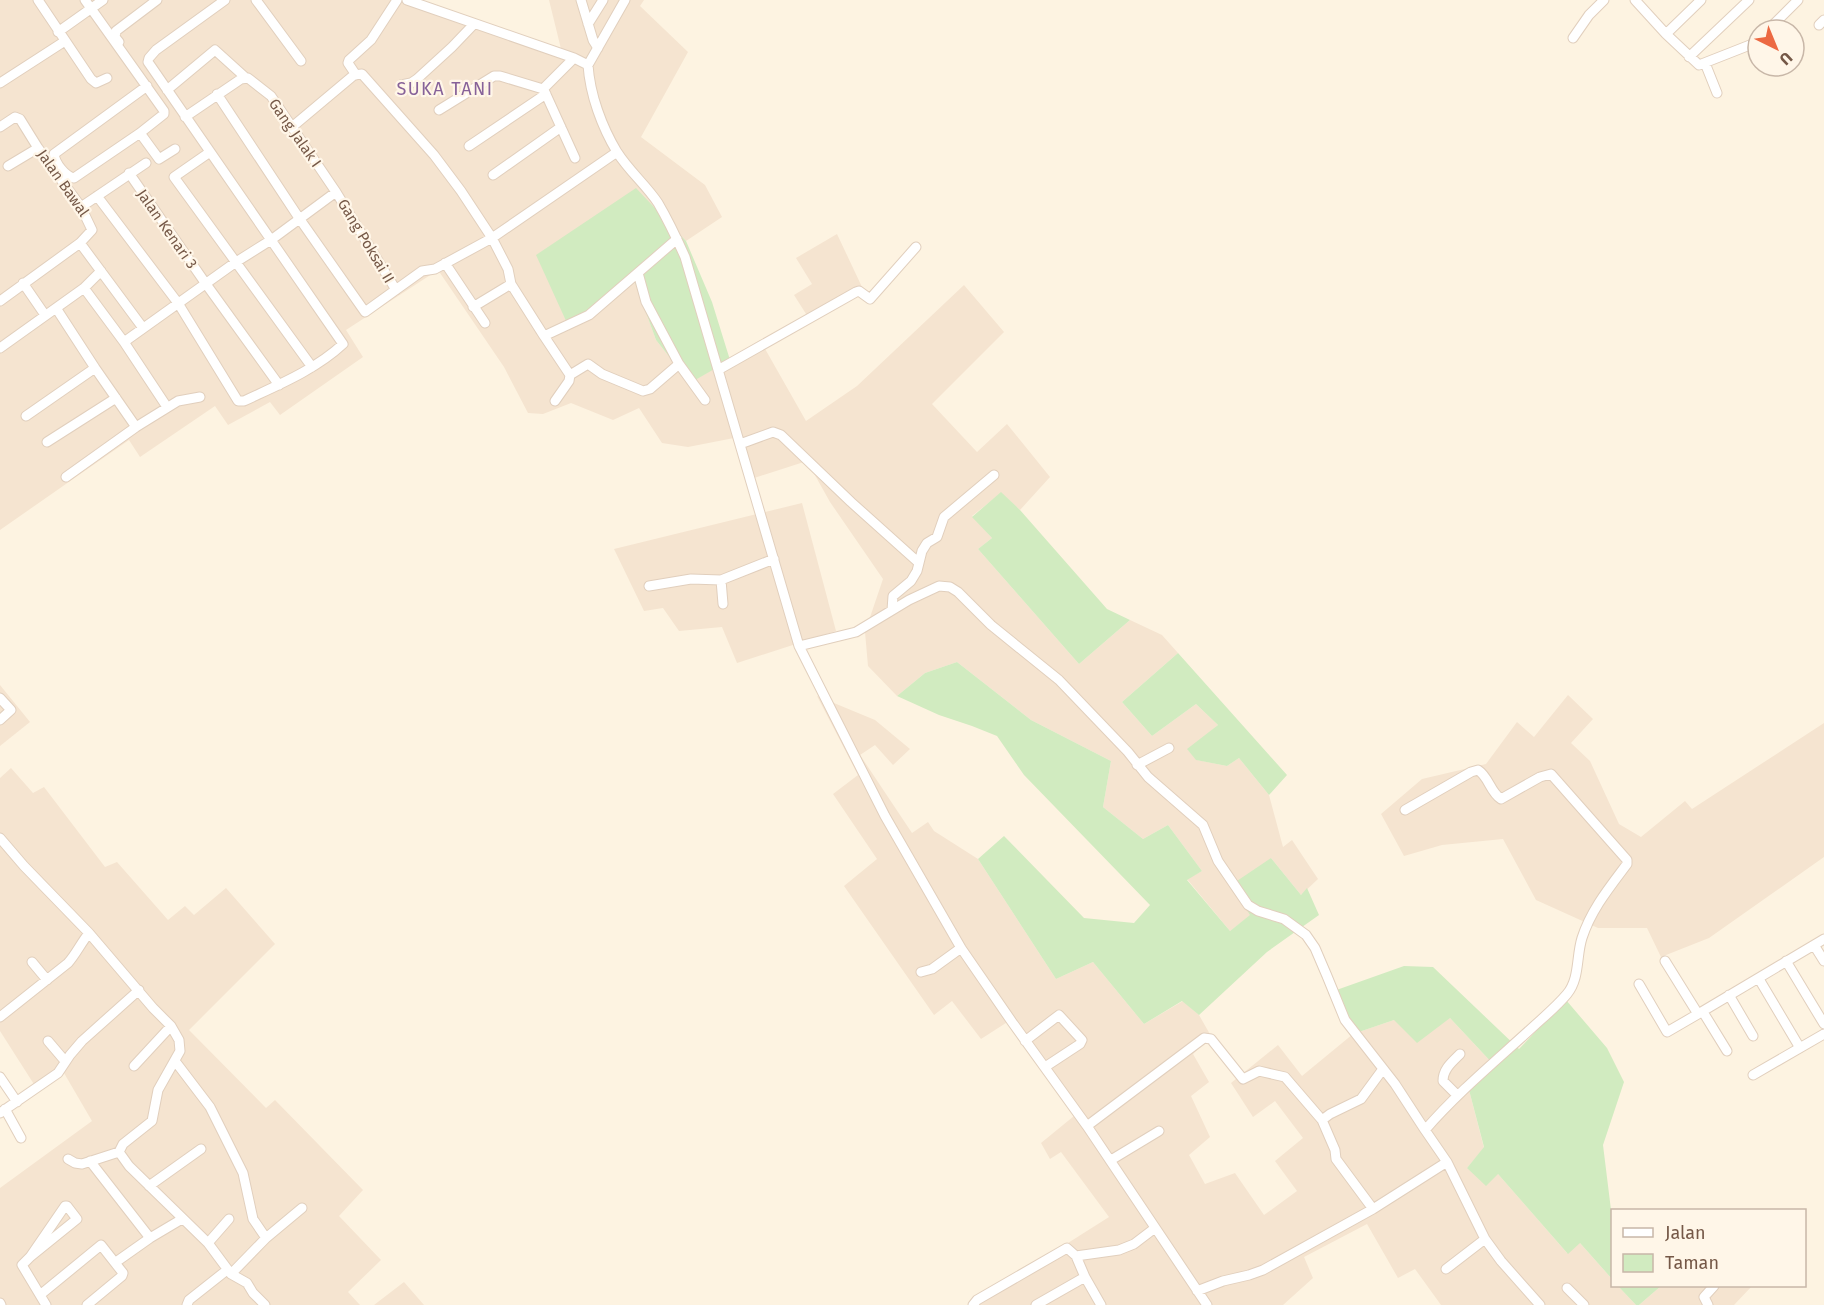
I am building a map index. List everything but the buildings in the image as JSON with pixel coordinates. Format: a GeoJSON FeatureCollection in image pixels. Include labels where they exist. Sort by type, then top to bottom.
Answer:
{"type":"FeatureCollection","features":[{"type":"Feature","properties":{"kind":"street"},"geometry":{"type":"LineString","coordinates":[[38,0],[94,82],[107,78]]}},
{"type":"Feature","properties":{"kind":"street"},"geometry":{"type":"LineString","coordinates":[[58,32],[88,4],[104,0]]}},
{"type":"Feature","properties":{"kind":"street"},"geometry":{"type":"LineString","coordinates":[[157,0],[116,31],[115,34],[131,58],[136,60],[149,58],[156,50],[225,0]]}},
{"type":"Feature","properties":{"kind":"street"},"geometry":{"type":"LineString","coordinates":[[256,0],[302,61]]}},
{"type":"Feature","properties":{"kind":"street"},"geometry":{"type":"LineString","coordinates":[[356,75],[348,63],[349,60],[371,40],[397,0]]}},
{"type":"Feature","properties":{"kind":"street"},"geometry":{"type":"LineString","coordinates":[[407,0],[574,58],[588,65]]}},
{"type":"Feature","properties":{"kind":"street"},"geometry":{"type":"LineString","coordinates":[[581,0],[592,36]]}},
{"type":"Feature","properties":{"kind":"street"},"geometry":{"type":"LineString","coordinates":[[603,0],[592,36],[588,65],[589,84],[597,109],[618,152],[657,202],[677,239],[799,646],[885,816],[961,948],[1111,1160],[1207,1305]]}},
{"type":"Feature","properties":{"kind":"street"},"geometry":{"type":"LineString","coordinates":[[592,36],[625,0]]}},
{"type":"Feature","properties":{"kind":"street"},"geometry":{"type":"LineString","coordinates":[[1573,38],[1589,15],[1604,0]]}},
{"type":"Feature","properties":{"kind":"street"},"geometry":{"type":"LineString","coordinates":[[1635,0],[1699,65],[1746,47]]}},
{"type":"Feature","properties":{"kind":"street"},"geometry":{"type":"LineString","coordinates":[[1666,34],[1701,0]]}},
{"type":"Feature","properties":{"kind":"street"},"geometry":{"type":"LineString","coordinates":[[1689,57],[1749,0]]}},
{"type":"Feature","properties":{"kind":"street"},"geometry":{"type":"LineString","coordinates":[[1780,18],[1798,0]]}},
{"type":"Feature","properties":{"kind":"street"},"geometry":{"type":"LineString","coordinates":[[88,4],[147,87],[164,111],[164,114],[74,178],[66,175],[54,158],[54,154],[147,87]]}},
{"type":"Feature","properties":{"kind":"street"},"geometry":{"type":"LineString","coordinates":[[401,85],[411,84],[417,79],[474,24]]}},
{"type":"Feature","properties":{"kind":"street"},"geometry":{"type":"LineString","coordinates":[[0,83],[65,41]]}},
{"type":"Feature","properties":{"kind":"street","name":"Gang Jalak I"},"geometry":{"type":"LineString","coordinates":[[167,90],[215,50],[246,78],[271,96],[336,192]]}},
{"type":"Feature","properties":{"kind":"street"},"geometry":{"type":"LineString","coordinates":[[97,196],[178,303],[236,399],[244,401],[312,367],[343,343],[185,117],[151,67],[149,58]]}},
{"type":"Feature","properties":{"kind":"street"},"geometry":{"type":"LineString","coordinates":[[469,146],[545,91],[574,58]]}},
{"type":"Feature","properties":{"kind":"street"},"geometry":{"type":"LineString","coordinates":[[1705,63],[1718,93]]}},
{"type":"Feature","properties":{"kind":"street"},"geometry":{"type":"LineString","coordinates":[[292,127],[356,75],[362,74],[368,80],[434,155],[492,238],[508,269],[511,284],[570,375],[569,381],[555,400]]}},
{"type":"Feature","properties":{"kind":"street"},"geometry":{"type":"LineString","coordinates":[[439,110],[494,76],[545,91],[575,158]]}},
{"type":"Feature","properties":{"kind":"street"},"geometry":{"type":"LineString","coordinates":[[185,117],[246,78]]}},
{"type":"Feature","properties":{"kind":"street"},"geometry":{"type":"LineString","coordinates":[[218,94],[298,218],[363,311],[366,312],[422,271],[435,269],[492,238],[618,152]]}},
{"type":"Feature","properties":{"kind":"street","name":"Jalan Bawal"},"geometry":{"type":"LineString","coordinates":[[0,127],[18,117],[81,207],[92,230],[80,243]]}},
{"type":"Feature","properties":{"kind":"street"},"geometry":{"type":"LineString","coordinates":[[493,174],[561,127]]}},
{"type":"Feature","properties":{"kind":"street"},"geometry":{"type":"LineString","coordinates":[[140,133],[159,159],[175,149]]}},
{"type":"Feature","properties":{"kind":"street"},"geometry":{"type":"LineString","coordinates":[[8,166],[38,148]]}},
{"type":"Feature","properties":{"kind":"street"},"geometry":{"type":"LineString","coordinates":[[210,152],[174,177],[312,367]]}},
{"type":"Feature","properties":{"kind":"street"},"geometry":{"type":"LineString","coordinates":[[81,207],[146,163]]}},
{"type":"Feature","properties":{"kind":"street","name":"Jalan Kenari 3"},"geometry":{"type":"LineString","coordinates":[[129,173],[279,384]]}},
{"type":"Feature","properties":{"kind":"street"},"geometry":{"type":"LineString","coordinates":[[124,342],[336,192]]}},
{"type":"Feature","properties":{"kind":"street","name":"Gang Poksai II"},"geometry":{"type":"LineString","coordinates":[[336,192],[396,290]]}},
{"type":"Feature","properties":{"kind":"street"},"geometry":{"type":"LineString","coordinates":[[544,336],[589,315],[677,239]]}},
{"type":"Feature","properties":{"kind":"street"},"geometry":{"type":"LineString","coordinates":[[0,301],[80,243],[143,328]]}},
{"type":"Feature","properties":{"kind":"street"},"geometry":{"type":"LineString","coordinates":[[718,370],[856,292],[860,291],[866,298],[870,298],[916,247]]}},
{"type":"Feature","properties":{"kind":"street"},"geometry":{"type":"LineString","coordinates":[[445,263],[485,323]]}},
{"type":"Feature","properties":{"kind":"street"},"geometry":{"type":"LineString","coordinates":[[0,348],[84,288],[101,272]]}},
{"type":"Feature","properties":{"kind":"street"},"geometry":{"type":"LineString","coordinates":[[638,273],[646,302],[679,364],[705,400]]}},
{"type":"Feature","properties":{"kind":"street"},"geometry":{"type":"LineString","coordinates":[[23,283],[45,315]]}},
{"type":"Feature","properties":{"kind":"street"},"geometry":{"type":"LineString","coordinates":[[473,307],[511,284]]}},
{"type":"Feature","properties":{"kind":"street"},"geometry":{"type":"LineString","coordinates":[[84,288],[124,342],[167,407]]}},
{"type":"Feature","properties":{"kind":"street"},"geometry":{"type":"LineString","coordinates":[[56,308],[136,427]]}},
{"type":"Feature","properties":{"kind":"street"},"geometry":{"type":"LineString","coordinates":[[570,375],[588,364],[602,374],[643,391],[650,389],[679,364]]}},
{"type":"Feature","properties":{"kind":"street"},"geometry":{"type":"LineString","coordinates":[[26,416],[95,369]]}},
{"type":"Feature","properties":{"kind":"street"},"geometry":{"type":"LineString","coordinates":[[66,477],[167,407],[185,398],[200,397]]}},
{"type":"Feature","properties":{"kind":"street"},"geometry":{"type":"LineString","coordinates":[[47,442],[116,398]]}},
{"type":"Feature","properties":{"kind":"street"},"geometry":{"type":"LineString","coordinates":[[740,444],[773,432],[781,435],[851,502],[919,562]]}},
{"type":"Feature","properties":{"kind":"street"},"geometry":{"type":"LineString","coordinates":[[892,610],[893,596],[911,581],[917,571],[925,546],[939,533],[944,517],[994,475]]}},
{"type":"Feature","properties":{"kind":"street"},"geometry":{"type":"LineString","coordinates":[[648,586],[691,579],[721,580],[774,559]]}},
{"type":"Feature","properties":{"kind":"street"},"geometry":{"type":"LineString","coordinates":[[721,580],[723,604]]}},
{"type":"Feature","properties":{"kind":"street"},"geometry":{"type":"LineString","coordinates":[[799,646],[856,632],[909,600],[939,586],[950,587],[991,625],[1059,680],[1102,724],[1137,765],[1203,825],[1218,861],[1248,905],[1258,911],[1284,919],[1306,935],[1315,948],[1345,1020],[1383,1069],[1447,1162],[1485,1239],[1540,1305]]}},
{"type":"Feature","properties":{"kind":"street"},"geometry":{"type":"LineString","coordinates":[[0,698],[11,710],[0,720]]}},
{"type":"Feature","properties":{"kind":"street"},"geometry":{"type":"LineString","coordinates":[[1137,765],[1169,748]]}},
{"type":"Feature","properties":{"kind":"street"},"geometry":{"type":"LineString","coordinates":[[1405,810],[1478,770],[1501,799],[1540,777],[1551,774],[1627,860],[1627,864],[1597,905],[1587,926],[1579,953],[1575,981],[1566,996],[1502,1057],[1457,1095],[1425,1130]]}},
{"type":"Feature","properties":{"kind":"street"},"geometry":{"type":"LineString","coordinates":[[0,838],[89,933],[171,1026],[180,1045],[180,1051],[158,1090],[152,1121],[123,1144],[119,1152],[78,1165],[68,1159]]}},
{"type":"Feature","properties":{"kind":"street"},"geometry":{"type":"LineString","coordinates":[[0,1016],[47,980],[76,954],[89,933]]}},
{"type":"Feature","properties":{"kind":"street"},"geometry":{"type":"LineString","coordinates":[[1639,984],[1667,1032],[1824,939]]}},
{"type":"Feature","properties":{"kind":"street"},"geometry":{"type":"LineString","coordinates":[[1814,945],[1824,961]]}},
{"type":"Feature","properties":{"kind":"street"},"geometry":{"type":"LineString","coordinates":[[921,972],[932,969],[961,948]]}},
{"type":"Feature","properties":{"kind":"street"},"geometry":{"type":"LineString","coordinates":[[1665,961],[1727,1051]]}},
{"type":"Feature","properties":{"kind":"street"},"geometry":{"type":"LineString","coordinates":[[1786,961],[1824,1024]]}},
{"type":"Feature","properties":{"kind":"street"},"geometry":{"type":"LineString","coordinates":[[32,962],[47,980]]}},
{"type":"Feature","properties":{"kind":"street"},"geometry":{"type":"LineString","coordinates":[[1758,979],[1800,1048]]}},
{"type":"Feature","properties":{"kind":"street"},"geometry":{"type":"LineString","coordinates":[[21,1138],[3,1111],[58,1073],[82,1041],[139,990]]}},
{"type":"Feature","properties":{"kind":"street"},"geometry":{"type":"LineString","coordinates":[[1730,995],[1753,1036]]}},
{"type":"Feature","properties":{"kind":"street"},"geometry":{"type":"LineString","coordinates":[[1025,1041],[1059,1015],[1082,1040],[1080,1044],[1045,1067]]}},
{"type":"Feature","properties":{"kind":"street"},"geometry":{"type":"LineString","coordinates":[[134,1066],[171,1026]]}},
{"type":"Feature","properties":{"kind":"street"},"geometry":{"type":"LineString","coordinates":[[1754,1075],[1824,1034]]}},
{"type":"Feature","properties":{"kind":"street"},"geometry":{"type":"LineString","coordinates":[[1087,1126],[1204,1038],[1211,1039],[1243,1079],[1259,1071],[1285,1077],[1322,1120],[1335,1150],[1336,1159],[1373,1209]]}},
{"type":"Feature","properties":{"kind":"street"},"geometry":{"type":"LineString","coordinates":[[48,1041],[65,1061]]}},
{"type":"Feature","properties":{"kind":"street"},"geometry":{"type":"LineString","coordinates":[[1457,1095],[1443,1081],[1443,1076],[1450,1063],[1460,1054]]}},
{"type":"Feature","properties":{"kind":"street"},"geometry":{"type":"LineString","coordinates":[[175,1060],[200,1093],[225,1137],[243,1173],[256,1225],[266,1238]]}},
{"type":"Feature","properties":{"kind":"street"},"geometry":{"type":"LineString","coordinates":[[1322,1120],[1361,1099],[1383,1069]]}},
{"type":"Feature","properties":{"kind":"street"},"geometry":{"type":"LineString","coordinates":[[0,1077],[16,1102]]}},
{"type":"Feature","properties":{"kind":"street"},"geometry":{"type":"LineString","coordinates":[[1111,1160],[1159,1131]]}},
{"type":"Feature","properties":{"kind":"street"},"geometry":{"type":"LineString","coordinates":[[149,1186],[201,1149]]}},
{"type":"Feature","properties":{"kind":"street"},"geometry":{"type":"LineString","coordinates":[[119,1152],[149,1186],[208,1243],[229,1272],[247,1283],[265,1305]]}},
{"type":"Feature","properties":{"kind":"street"},"geometry":{"type":"LineString","coordinates":[[90,1161],[150,1238]]}},
{"type":"Feature","properties":{"kind":"street"},"geometry":{"type":"LineString","coordinates":[[1197,1292],[1223,1281],[1263,1270],[1373,1209],[1447,1162]]}},
{"type":"Feature","properties":{"kind":"street"},"geometry":{"type":"LineString","coordinates":[[30,1257],[67,1206],[77,1219],[22,1265],[46,1305]]}},
{"type":"Feature","properties":{"kind":"street"},"geometry":{"type":"LineString","coordinates":[[187,1305],[189,1300],[229,1272],[302,1208]]}},
{"type":"Feature","properties":{"kind":"street"},"geometry":{"type":"LineString","coordinates":[[116,1262],[182,1219]]}},
{"type":"Feature","properties":{"kind":"street"},"geometry":{"type":"LineString","coordinates":[[208,1243],[228,1219]]}},
{"type":"Feature","properties":{"kind":"street"},"geometry":{"type":"LineString","coordinates":[[1076,1256],[1119,1250],[1134,1244],[1155,1228]]}},
{"type":"Feature","properties":{"kind":"street"},"geometry":{"type":"LineString","coordinates":[[1446,1269],[1485,1239]]}},
{"type":"Feature","properties":{"kind":"street"},"geometry":{"type":"LineString","coordinates":[[40,1296],[100,1245],[123,1273],[87,1305]]}},
{"type":"Feature","properties":{"kind":"street"},"geometry":{"type":"LineString","coordinates":[[973,1305],[977,1300],[1067,1248],[1076,1256],[1101,1305]]}},
{"type":"Feature","properties":{"kind":"street"},"geometry":{"type":"LineString","coordinates":[[1036,1305],[1085,1277]]}},
{"type":"Feature","properties":{"kind":"street"},"geometry":{"type":"LineString","coordinates":[[1708,1305],[1704,1297],[1713,1287]]}},
{"type":"Feature","properties":{"kind":"street"},"geometry":{"type":"LineString","coordinates":[[1567,1288],[1584,1305]]}},
{"type":"Feature","properties":{"kind":"shaded area"},"geometry":{"type":"Polygon","coordinates":[[[0,0],[422,0],[563,57],[549,0],[644,0],[640,6],[688,52],[641,137],[705,185],[722,217],[686,241],[636,189],[634,280],[656,340],[690,383],[760,340],[806,421],[857,386],[964,285],[1004,332],[932,404],[977,452],[1007,424],[1050,477],[1020,510],[1001,493],[972,516],[992,538],[978,549],[1079,664],[1130,620],[1162,635],[1178,653],[1122,702],[1152,736],[1196,704],[1218,725],[1188,750],[1197,760],[1227,766],[1239,758],[1269,795],[1283,847],[1292,840],[1318,879],[1301,895],[1271,858],[1251,915],[1230,931],[1187,879],[1202,871],[1168,825],[1143,839],[1103,807],[1111,761],[1031,720],[957,662],[925,673],[897,696],[868,666],[865,632],[883,579],[830,502],[807,461],[748,480],[734,438],[688,447],[662,443],[639,408],[613,420],[571,403],[543,414],[528,413],[504,367],[438,270],[346,330],[363,357],[280,415],[270,402],[228,425],[215,406],[140,457],[129,440],[0,530],[0,0]]]}},
{"type":"Feature","properties":{"kind":"shaded area"},"geometry":{"type":"Polygon","coordinates":[[[837,234],[862,287],[808,317],[794,295],[812,284],[796,258],[837,234]]]}},
{"type":"Feature","properties":{"kind":"shaded area"},"geometry":{"type":"Polygon","coordinates":[[[802,503],[836,631],[737,663],[722,627],[679,631],[663,608],[644,611],[614,549],[802,503]]]}},
{"type":"Feature","properties":{"kind":"shaded area"},"geometry":{"type":"Polygon","coordinates":[[[0,685],[30,722],[0,746],[0,685]]]}},
{"type":"Feature","properties":{"kind":"shaded area"},"geometry":{"type":"Polygon","coordinates":[[[1568,695],[1593,719],[1571,743],[1590,761],[1619,824],[1641,837],[1685,801],[1692,809],[1824,723],[1824,857],[1709,938],[1661,957],[1647,928],[1598,928],[1536,900],[1503,839],[1442,845],[1404,856],[1381,814],[1422,779],[1486,764],[1517,722],[1534,737],[1568,695]]]}},
{"type":"Feature","properties":{"kind":"shaded area"},"geometry":{"type":"Polygon","coordinates":[[[817,696],[875,720],[910,749],[893,765],[875,745],[860,755],[912,833],[928,822],[934,831],[978,859],[1056,979],[1093,962],[1144,1024],[1183,1001],[1199,1015],[1211,1036],[1193,1054],[1209,1082],[1191,1096],[1210,1137],[1189,1155],[1205,1184],[1235,1173],[1264,1215],[1297,1191],[1275,1161],[1303,1138],[1275,1101],[1253,1117],[1231,1083],[1278,1045],[1302,1076],[1353,1034],[1394,1020],[1449,1017],[1494,1065],[1469,1090],[1484,1148],[1467,1168],[1498,1174],[1567,1253],[1579,1242],[1611,1278],[1611,1287],[1619,1287],[1636,1305],[1441,1305],[1415,1269],[1398,1278],[1367,1224],[1304,1257],[1313,1278],[1283,1305],[970,1305],[1109,1217],[1061,1152],[1050,1159],[1041,1143],[1074,1116],[1009,1021],[981,1039],[952,1001],[934,1015],[844,886],[877,859],[833,794],[858,775],[817,696]]]}},
{"type":"Feature","properties":{"kind":"shaded area"},"geometry":{"type":"Polygon","coordinates":[[[11,768],[33,793],[44,787],[105,867],[117,862],[168,920],[185,906],[194,915],[226,888],[275,944],[189,1030],[266,1108],[275,1100],[363,1190],[339,1216],[381,1260],[348,1292],[360,1305],[0,1305],[0,1188],[92,1121],[64,1073],[37,1089],[0,1031],[0,778],[11,768]]]}},
{"type":"Feature","properties":{"kind":"shaded area"},"geometry":{"type":"Polygon","coordinates":[[[404,1282],[424,1305],[374,1305],[404,1282]]]}},
{"type":"Feature","properties":{"kind":"shaded area"},"geometry":{"type":"Polygon","coordinates":[[[1660,1287],[1751,1287],[1734,1305],[1639,1305],[1660,1287]]]}},
{"type":"Feature","properties":{"kind":"green space"},"geometry":{"type":"Polygon","coordinates":[[[636,188],[686,241],[712,302],[730,360],[690,383],[656,340],[634,280],[598,308],[567,323],[536,255],[636,188]]]}},
{"type":"Feature","properties":{"kind":"green space"},"geometry":{"type":"Polygon","coordinates":[[[1001,492],[1020,510],[1107,609],[1130,620],[1079,664],[978,549],[992,538],[972,517],[1001,492]]]}},
{"type":"Feature","properties":{"kind":"green space"},"geometry":{"type":"Polygon","coordinates":[[[1178,653],[1287,775],[1269,795],[1239,758],[1227,766],[1196,760],[1187,749],[1218,725],[1196,704],[1152,736],[1122,702],[1178,653]]]}},
{"type":"Feature","properties":{"kind":"green space"},"geometry":{"type":"Polygon","coordinates":[[[957,662],[1031,720],[1111,761],[1103,807],[1143,839],[1168,825],[1202,871],[1187,880],[1230,931],[1250,915],[1231,885],[1271,858],[1301,895],[1307,888],[1319,915],[1267,952],[1199,1015],[1182,1001],[1144,1024],[1093,962],[1056,979],[978,859],[1004,836],[1084,918],[1134,923],[1150,905],[1024,775],[997,736],[939,715],[897,696],[925,673],[957,662]]]}},
{"type":"Feature","properties":{"kind":"green space"},"geometry":{"type":"Polygon","coordinates":[[[1404,966],[1433,967],[1519,1049],[1566,1000],[1607,1048],[1624,1082],[1603,1145],[1611,1210],[1611,1278],[1580,1243],[1568,1254],[1498,1174],[1486,1186],[1467,1168],[1484,1147],[1469,1090],[1494,1065],[1450,1018],[1417,1043],[1394,1020],[1353,1034],[1328,993],[1404,966]]]}},
{"type":"Feature","properties":{"kind":"green space"},"geometry":{"type":"Polygon","coordinates":[[[1619,1287],[1660,1287],[1639,1305],[1636,1305],[1619,1287]]]}},
{"type":"Feature","properties":{"kind":"district","name":"SUKA TANI"},"geometry":{"type":"Point","coordinates":[445,89]}}]}
